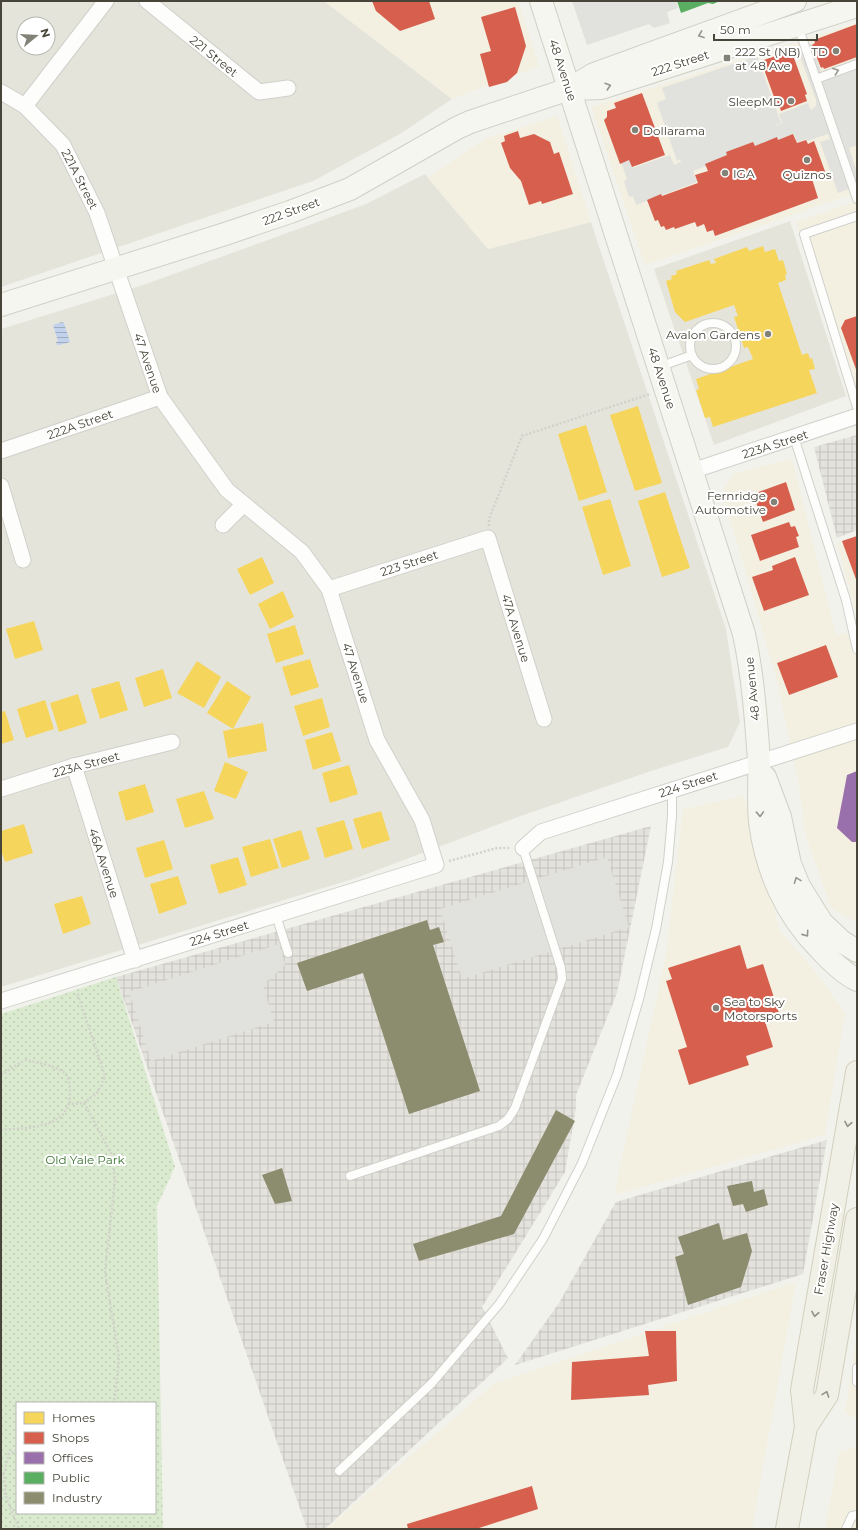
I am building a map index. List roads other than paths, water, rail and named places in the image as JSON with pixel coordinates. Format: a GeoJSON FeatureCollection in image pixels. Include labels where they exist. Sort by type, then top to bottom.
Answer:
{"type":"FeatureCollection","features":[{"type":"Feature","properties":{"kind":"main road","name":"48 Avenue"},"geometry":{"type":"LineString","coordinates":[[541,1],[744,634],[751,669],[759,761],[760,822],[773,876],[782,897],[810,939],[830,960],[857,980]]}},
{"type":"Feature","properties":{"kind":"main road","name":"222 Street"},"geometry":{"type":"LineString","coordinates":[[1,305],[290,212],[350,189],[470,122],[569,89],[594,74],[791,2]]}},
{"type":"Feature","properties":{"kind":"main road","name":"222 Street"},"geometry":{"type":"LineString","coordinates":[[569,89],[601,88],[857,6]]}},
{"type":"Feature","properties":{"kind":"main road","name":"48 Avenue"},"geometry":{"type":"LineString","coordinates":[[759,761],[780,817],[790,864],[799,886],[822,923],[841,941],[857,951]]}},
{"type":"Feature","properties":{"kind":"main road","name":"Fraser Highway"},"geometry":{"type":"LineString","coordinates":[[787,1529],[806,1426],[802,1390],[857,1072]]}},
{"type":"Feature","properties":{"kind":"main road","name":"Fraser Highway"},"geometry":{"type":"LineString","coordinates":[[806,1426],[827,1395],[857,1219]]}},
{"type":"Feature","properties":{"kind":"street"},"geometry":{"type":"LineString","coordinates":[[25,106],[106,1]]}},
{"type":"Feature","properties":{"kind":"street","name":"221 Street"},"geometry":{"type":"LineString","coordinates":[[146,1],[259,92],[288,88]]}},
{"type":"Feature","properties":{"kind":"street"},"geometry":{"type":"LineString","coordinates":[[791,2],[798,25]]}},
{"type":"Feature","properties":{"kind":"street","name":"221A Street"},"geometry":{"type":"LineString","coordinates":[[1,92],[25,106],[63,145],[97,213],[116,268]]}},
{"type":"Feature","properties":{"kind":"street","name":"47 Avenue"},"geometry":{"type":"LineString","coordinates":[[116,268],[160,397],[227,490],[302,552],[329,589],[377,740],[422,820],[436,865]]}},
{"type":"Feature","properties":{"kind":"street","name":"222A Street"},"geometry":{"type":"LineString","coordinates":[[1,451],[160,397]]}},
{"type":"Feature","properties":{"kind":"street","name":"223A Street"},"geometry":{"type":"LineString","coordinates":[[692,472],[857,416]]}},
{"type":"Feature","properties":{"kind":"street"},"geometry":{"type":"LineString","coordinates":[[1,486],[23,560]]}},
{"type":"Feature","properties":{"kind":"street"},"geometry":{"type":"LineString","coordinates":[[223,525],[244,504]]}},
{"type":"Feature","properties":{"kind":"street","name":"223 Street"},"geometry":{"type":"LineString","coordinates":[[329,589],[488,538]]}},
{"type":"Feature","properties":{"kind":"street","name":"47A Avenue"},"geometry":{"type":"LineString","coordinates":[[488,538],[544,719]]}},
{"type":"Feature","properties":{"kind":"street","name":"224 Street"},"geometry":{"type":"LineString","coordinates":[[523,848],[542,832],[857,730]]}},
{"type":"Feature","properties":{"kind":"street","name":"223A Street"},"geometry":{"type":"LineString","coordinates":[[1,789],[74,766],[172,742]]}},
{"type":"Feature","properties":{"kind":"street","name":"46A Avenue"},"geometry":{"type":"LineString","coordinates":[[74,766],[135,960]]}},
{"type":"Feature","properties":{"kind":"street","name":"224 Street"},"geometry":{"type":"LineString","coordinates":[[1,1001],[436,865]]}},
{"type":"Feature","properties":{"kind":"lane"},"geometry":{"type":"LineString","coordinates":[[798,25],[857,199]]}},
{"type":"Feature","properties":{"kind":"lane"},"geometry":{"type":"LineString","coordinates":[[816,79],[857,64]]}},
{"type":"Feature","properties":{"kind":"lane"},"geometry":{"type":"LineString","coordinates":[[857,216],[804,234],[857,407]]}},
{"type":"Feature","properties":{"kind":"lane"},"geometry":{"type":"LineString","coordinates":[[711,323],[719,324],[732,332],[736,347],[730,362],[724,366],[716,369],[708,369],[695,361],[692,355],[690,340],[693,334],[704,325],[711,323]]}},
{"type":"Feature","properties":{"kind":"lane"},"geometry":{"type":"LineString","coordinates":[[658,367],[692,355]]}},
{"type":"Feature","properties":{"kind":"lane"},"geometry":{"type":"LineString","coordinates":[[794,437],[846,600],[857,649]]}},
{"type":"Feature","properties":{"kind":"lane"},"geometry":{"type":"LineString","coordinates":[[339,1471],[432,1383],[500,1303],[543,1239],[582,1163],[617,1075],[639,999],[656,929],[668,862],[672,816],[672,790]]}},
{"type":"Feature","properties":{"kind":"lane"},"geometry":{"type":"LineString","coordinates":[[350,1176],[499,1126],[508,1118],[515,1108],[562,979],[561,968],[523,848]]}},
{"type":"Feature","properties":{"kind":"lane"},"geometry":{"type":"LineString","coordinates":[[276,915],[288,953]]}},
{"type":"Feature","properties":{"kind":"lane"},"geometry":{"type":"LineString","coordinates":[[857,1368],[857,1382]]}},
{"type":"Feature","properties":{"kind":"lane"},"geometry":{"type":"LineString","coordinates":[[846,1529],[852,1516],[857,1515]]}},
{"type":"Feature","properties":{"kind":"water"},"geometry":{"type":"Polygon","coordinates":[[[62,322],[64,323],[70,342],[57,345],[56,342],[58,341],[53,325],[62,322]]]}},
{"type":"Feature","properties":{"kind":"place","name":"TD"},"geometry":{"type":"Point","coordinates":[836,51]}},
{"type":"Feature","properties":{"kind":"place","name":"222 St (NB) at 48 Ave"},"geometry":{"type":"Point","coordinates":[727,58]}},
{"type":"Feature","properties":{"kind":"place","name":"SleepMD"},"geometry":{"type":"Point","coordinates":[791,101]}},
{"type":"Feature","properties":{"kind":"place","name":"Dollarama"},"geometry":{"type":"Point","coordinates":[635,130]}},
{"type":"Feature","properties":{"kind":"place","name":"Quiznos"},"geometry":{"type":"Point","coordinates":[807,160]}},
{"type":"Feature","properties":{"kind":"place","name":"IGA"},"geometry":{"type":"Point","coordinates":[725,173]}},
{"type":"Feature","properties":{"kind":"place","name":"Avalon Gardens"},"geometry":{"type":"Point","coordinates":[768,334]}},
{"type":"Feature","properties":{"kind":"place","name":"Fernridge Automotive"},"geometry":{"type":"Point","coordinates":[774,502]}},
{"type":"Feature","properties":{"kind":"place","name":"Sea to Sky Motorsports"},"geometry":{"type":"Point","coordinates":[716,1008]}},
{"type":"Feature","properties":{"kind":"park label","name":"Old Yale Park"},"geometry":{"type":"Point","coordinates":[85,1159]}}]}
